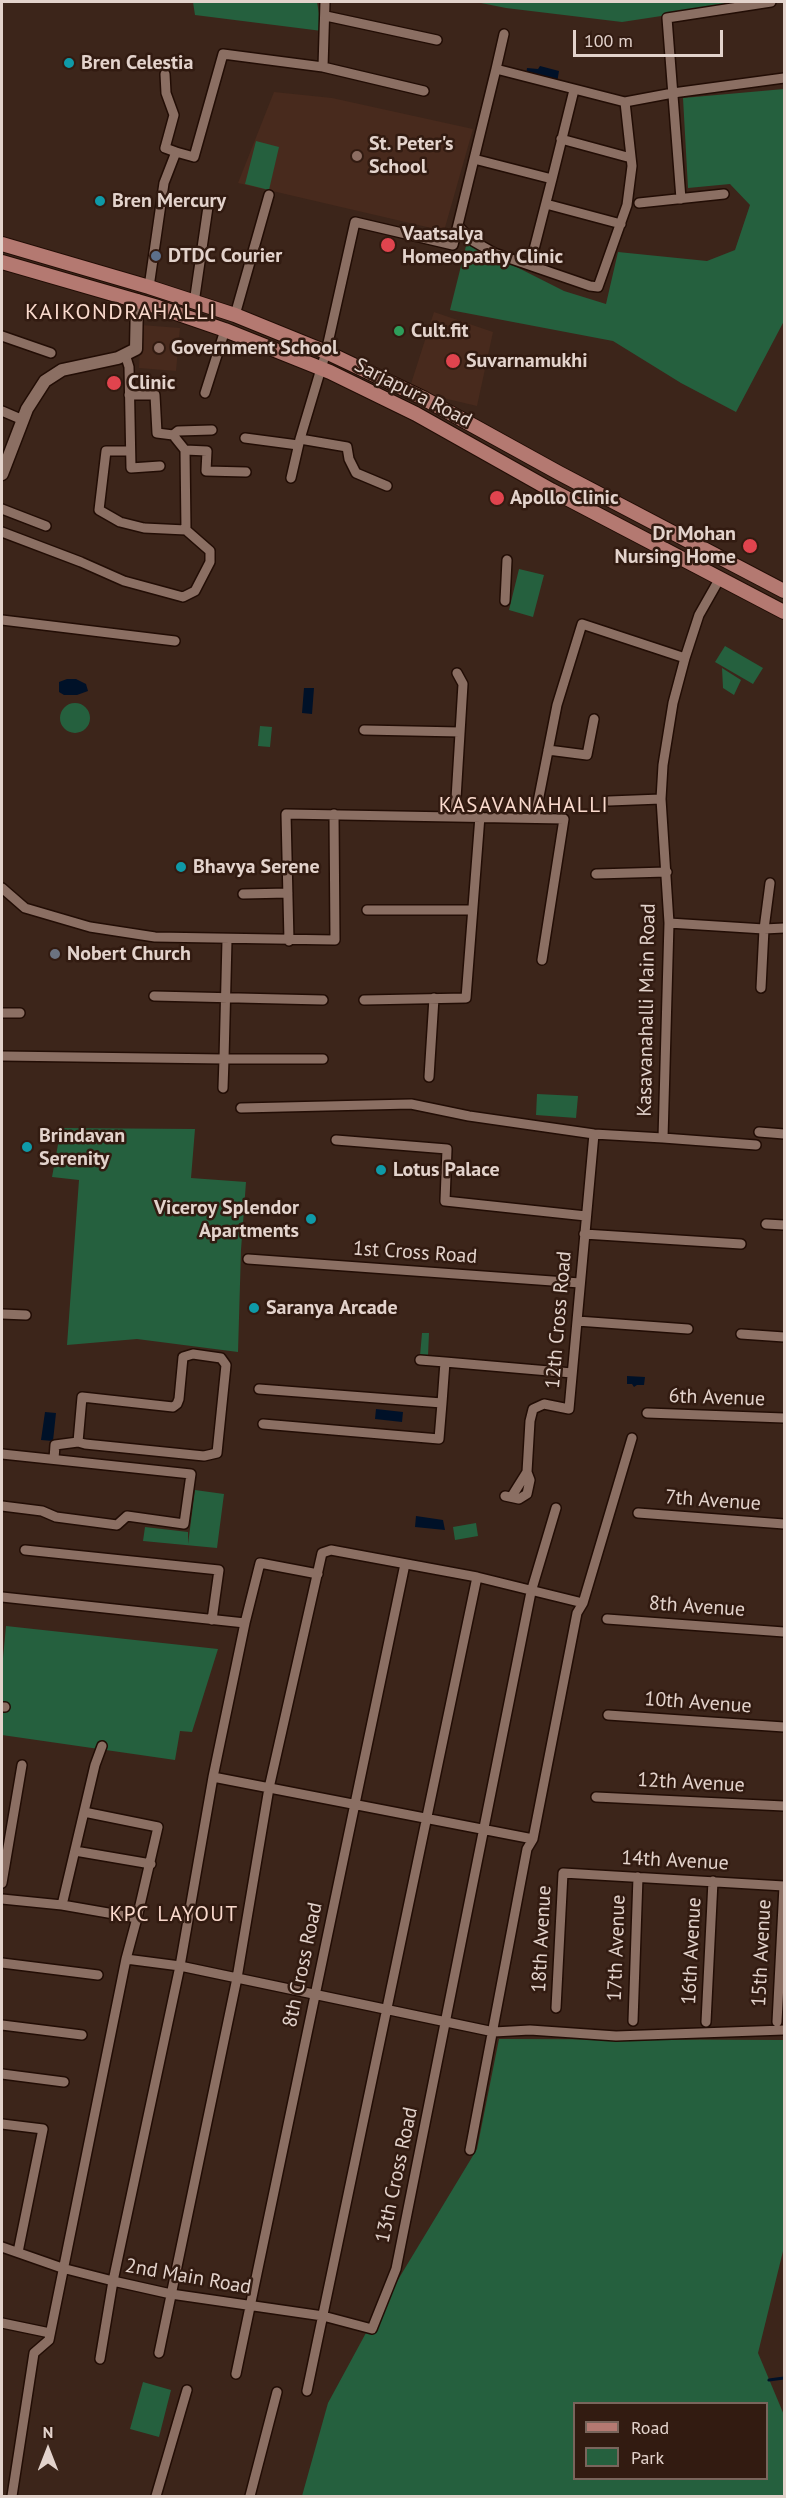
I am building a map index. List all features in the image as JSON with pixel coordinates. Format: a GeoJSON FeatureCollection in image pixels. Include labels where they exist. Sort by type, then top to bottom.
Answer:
{"type":"FeatureCollection","features":[{"type":"Feature","properties":{"kind":"main road","name":"Sarjapura Road"},"geometry":{"type":"LineString","coordinates":[[2,244],[235,315],[326,352],[423,398],[559,473],[784,591]]}},
{"type":"Feature","properties":{"kind":"main road","name":"Sarjapura Road"},"geometry":{"type":"LineString","coordinates":[[2,264],[136,300],[225,330],[322,368],[416,414],[552,490],[784,612]]}},
{"type":"Feature","properties":{"kind":"main road"},"geometry":{"type":"LineString","coordinates":[[2,474],[5,455],[45,381],[62,370],[125,354],[136,348],[136,300]]}},
{"type":"Feature","properties":{"kind":"main road"},"geometry":{"type":"LineString","coordinates":[[552,490],[559,473]]}},
{"type":"Feature","properties":{"kind":"street"},"geometry":{"type":"LineString","coordinates":[[323,67],[325,2]]}},
{"type":"Feature","properties":{"kind":"street"},"geometry":{"type":"LineString","coordinates":[[681,199],[667,18],[771,2]]}},
{"type":"Feature","properties":{"kind":"street"},"geometry":{"type":"LineString","coordinates":[[326,15],[437,40]]}},
{"type":"Feature","properties":{"kind":"street"},"geometry":{"type":"LineString","coordinates":[[291,478],[299,442],[326,352],[355,222],[453,245],[504,34]]}},
{"type":"Feature","properties":{"kind":"street"},"geometry":{"type":"LineString","coordinates":[[165,74],[166,93],[174,115],[165,148],[194,158],[223,54],[323,67],[424,91]]}},
{"type":"Feature","properties":{"kind":"street"},"geometry":{"type":"LineString","coordinates":[[496,69],[625,102],[784,78]]}},
{"type":"Feature","properties":{"kind":"street"},"geometry":{"type":"LineString","coordinates":[[530,265],[574,90]]}},
{"type":"Feature","properties":{"kind":"street"},"geometry":{"type":"LineString","coordinates":[[458,226],[473,241],[495,253],[598,287],[627,205],[632,166],[625,102]]}},
{"type":"Feature","properties":{"kind":"street"},"geometry":{"type":"LineString","coordinates":[[561,138],[631,158]]}},
{"type":"Feature","properties":{"kind":"street"},"geometry":{"type":"LineString","coordinates":[[149,287],[164,183],[176,152]]}},
{"type":"Feature","properties":{"kind":"street"},"geometry":{"type":"LineString","coordinates":[[474,159],[552,178]]}},
{"type":"Feature","properties":{"kind":"street"},"geometry":{"type":"LineString","coordinates":[[639,203],[724,194]]}},
{"type":"Feature","properties":{"kind":"street"},"geometry":{"type":"LineString","coordinates":[[235,315],[269,195]]}},
{"type":"Feature","properties":{"kind":"street"},"geometry":{"type":"LineString","coordinates":[[546,204],[621,224]]}},
{"type":"Feature","properties":{"kind":"street"},"geometry":{"type":"LineString","coordinates":[[194,303],[208,207]]}},
{"type":"Feature","properties":{"kind":"street"},"geometry":{"type":"LineString","coordinates":[[205,393],[225,330]]}},
{"type":"Feature","properties":{"kind":"street"},"geometry":{"type":"LineString","coordinates":[[2,336],[51,353]]}},
{"type":"Feature","properties":{"kind":"street"},"geometry":{"type":"LineString","coordinates":[[125,354],[129,367],[131,468],[159,466]]}},
{"type":"Feature","properties":{"kind":"street"},"geometry":{"type":"LineString","coordinates":[[129,395],[155,395],[157,432],[173,435],[185,450],[186,530]]}},
{"type":"Feature","properties":{"kind":"street"},"geometry":{"type":"LineString","coordinates":[[2,411],[23,420]]}},
{"type":"Feature","properties":{"kind":"street"},"geometry":{"type":"LineString","coordinates":[[173,435],[178,430],[212,430]]}},
{"type":"Feature","properties":{"kind":"street"},"geometry":{"type":"LineString","coordinates":[[245,438],[347,447],[349,459],[356,473],[387,486]]}},
{"type":"Feature","properties":{"kind":"street"},"geometry":{"type":"LineString","coordinates":[[185,450],[207,451],[206,471],[246,472]]}},
{"type":"Feature","properties":{"kind":"street"},"geometry":{"type":"LineString","coordinates":[[2,532],[81,561],[124,581],[183,597],[195,591],[210,562],[210,551],[186,530],[144,528],[120,522],[99,510],[106,451],[130,451]]}},
{"type":"Feature","properties":{"kind":"street"},"geometry":{"type":"LineString","coordinates":[[2,509],[46,526]]}},
{"type":"Feature","properties":{"kind":"street"},"geometry":{"type":"LineString","coordinates":[[505,601],[507,560]]}},
{"type":"Feature","properties":{"kind":"street","name":"Kasavanahalli Main Road"},"geometry":{"type":"LineString","coordinates":[[241,1108],[411,1104],[469,1116],[594,1134],[663,1138],[669,923],[661,799],[668,734],[685,658],[699,615],[720,578]]}},
{"type":"Feature","properties":{"kind":"street"},"geometry":{"type":"LineString","coordinates":[[2,620],[175,641]]}},
{"type":"Feature","properties":{"kind":"street"},"geometry":{"type":"LineString","coordinates":[[535,817],[556,705],[582,624],[685,658]]}},
{"type":"Feature","properties":{"kind":"street"},"geometry":{"type":"LineString","coordinates":[[455,815],[463,684],[457,673]]}},
{"type":"Feature","properties":{"kind":"street"},"geometry":{"type":"LineString","coordinates":[[548,750],[587,755],[594,719]]}},
{"type":"Feature","properties":{"kind":"street"},"geometry":{"type":"LineString","coordinates":[[364,729],[460,732]]}},
{"type":"Feature","properties":{"kind":"street"},"geometry":{"type":"LineString","coordinates":[[609,801],[661,799]]}},
{"type":"Feature","properties":{"kind":"street"},"geometry":{"type":"LineString","coordinates":[[289,941],[286,813],[564,819],[542,960]]}},
{"type":"Feature","properties":{"kind":"street"},"geometry":{"type":"LineString","coordinates":[[2,888],[25,908],[90,927],[155,937],[335,940],[334,814]]}},
{"type":"Feature","properties":{"kind":"street"},"geometry":{"type":"LineString","coordinates":[[364,1000],[466,998],[480,816]]}},
{"type":"Feature","properties":{"kind":"street"},"geometry":{"type":"LineString","coordinates":[[596,874],[667,872]]}},
{"type":"Feature","properties":{"kind":"street"},"geometry":{"type":"LineString","coordinates":[[761,988],[764,929],[770,883]]}},
{"type":"Feature","properties":{"kind":"street"},"geometry":{"type":"LineString","coordinates":[[243,894],[288,893]]}},
{"type":"Feature","properties":{"kind":"street"},"geometry":{"type":"LineString","coordinates":[[367,910],[471,910]]}},
{"type":"Feature","properties":{"kind":"street"},"geometry":{"type":"LineString","coordinates":[[669,923],[764,929],[784,928]]}},
{"type":"Feature","properties":{"kind":"street"},"geometry":{"type":"LineString","coordinates":[[223,1088],[227,940]]}},
{"type":"Feature","properties":{"kind":"street"},"geometry":{"type":"LineString","coordinates":[[154,996],[323,1000]]}},
{"type":"Feature","properties":{"kind":"street"},"geometry":{"type":"LineString","coordinates":[[429,1077],[434,998]]}},
{"type":"Feature","properties":{"kind":"street"},"geometry":{"type":"LineString","coordinates":[[2,1012],[20,1013]]}},
{"type":"Feature","properties":{"kind":"street"},"geometry":{"type":"LineString","coordinates":[[2,1056],[323,1059]]}},
{"type":"Feature","properties":{"kind":"street"},"geometry":{"type":"LineString","coordinates":[[759,1132],[784,1134]]}},
{"type":"Feature","properties":{"kind":"street","name":"12th Cross Road"},"geometry":{"type":"LineString","coordinates":[[508,1496],[527,1472],[530,1421],[533,1409],[544,1404],[569,1409],[594,1134]]}},
{"type":"Feature","properties":{"kind":"street"},"geometry":{"type":"LineString","coordinates":[[663,1138],[756,1145]]}},
{"type":"Feature","properties":{"kind":"street"},"geometry":{"type":"LineString","coordinates":[[336,1140],[447,1149],[445,1201],[586,1216]]}},
{"type":"Feature","properties":{"kind":"street"},"geometry":{"type":"LineString","coordinates":[[766,1224],[784,1225]]}},
{"type":"Feature","properties":{"kind":"street"},"geometry":{"type":"LineString","coordinates":[[584,1234],[741,1244]]}},
{"type":"Feature","properties":{"kind":"street","name":"1st Cross Road"},"geometry":{"type":"LineString","coordinates":[[248,1259],[580,1283]]}},
{"type":"Feature","properties":{"kind":"street"},"geometry":{"type":"LineString","coordinates":[[2,1314],[26,1315]]}},
{"type":"Feature","properties":{"kind":"street"},"geometry":{"type":"LineString","coordinates":[[577,1321],[688,1329]]}},
{"type":"Feature","properties":{"kind":"street"},"geometry":{"type":"LineString","coordinates":[[741,1334],[784,1337]]}},
{"type":"Feature","properties":{"kind":"street"},"geometry":{"type":"LineString","coordinates":[[54,1459],[55,1445],[78,1442],[204,1456],[217,1453],[226,1365],[221,1358],[193,1354],[183,1357],[179,1399],[173,1407],[82,1397],[78,1442]]}},
{"type":"Feature","properties":{"kind":"street"},"geometry":{"type":"LineString","coordinates":[[420,1360],[572,1373]]}},
{"type":"Feature","properties":{"kind":"street"},"geometry":{"type":"LineString","coordinates":[[263,1424],[439,1439],[444,1362]]}},
{"type":"Feature","properties":{"kind":"street"},"geometry":{"type":"LineString","coordinates":[[259,1389],[442,1403]]}},
{"type":"Feature","properties":{"kind":"street","name":"6th Avenue"},"geometry":{"type":"LineString","coordinates":[[647,1413],[784,1419]]}},
{"type":"Feature","properties":{"kind":"street"},"geometry":{"type":"LineString","coordinates":[[470,2150],[527,1849],[533,1839],[577,1614],[583,1603],[632,1438]]}},
{"type":"Feature","properties":{"kind":"street"},"geometry":{"type":"LineString","coordinates":[[2,1454],[191,1474],[184,1524],[127,1516],[117,1524],[56,1517],[42,1511],[2,1506]]}},
{"type":"Feature","properties":{"kind":"street","name":"13th Cross Road"},"geometry":{"type":"LineString","coordinates":[[372,2330],[396,2269],[531,1592],[556,1508]]}},
{"type":"Feature","properties":{"kind":"street","name":"7th Avenue"},"geometry":{"type":"LineString","coordinates":[[638,1513],[784,1524]]}},
{"type":"Feature","properties":{"kind":"street"},"geometry":{"type":"LineString","coordinates":[[25,1550],[219,1570],[212,1620]]}},
{"type":"Feature","properties":{"kind":"street"},"geometry":{"type":"LineString","coordinates":[[159,2353],[237,1978],[269,1788],[322,1553],[331,1550],[477,1577],[583,1603]]}},
{"type":"Feature","properties":{"kind":"street"},"geometry":{"type":"LineString","coordinates":[[100,2359],[113,2281],[180,1966],[213,1777],[260,1563],[318,1574]]}},
{"type":"Feature","properties":{"kind":"street","name":"8th Cross Road"},"geometry":{"type":"LineString","coordinates":[[236,2374],[405,1564]]}},
{"type":"Feature","properties":{"kind":"street"},"geometry":{"type":"LineString","coordinates":[[307,2391],[477,1577]]}},
{"type":"Feature","properties":{"kind":"street"},"geometry":{"type":"LineString","coordinates":[[2,1597],[245,1623]]}},
{"type":"Feature","properties":{"kind":"street","name":"8th Avenue"},"geometry":{"type":"LineString","coordinates":[[607,1619],[784,1632]]}},
{"type":"Feature","properties":{"kind":"street","name":"10th Avenue"},"geometry":{"type":"LineString","coordinates":[[609,1715],[784,1728]]}},
{"type":"Feature","properties":{"kind":"street"},"geometry":{"type":"LineString","coordinates":[[62,1905],[95,1765],[102,1746]]}},
{"type":"Feature","properties":{"kind":"street"},"geometry":{"type":"LineString","coordinates":[[2,1883],[22,1765]]}},
{"type":"Feature","properties":{"kind":"street"},"geometry":{"type":"LineString","coordinates":[[213,1777],[533,1839]]}},
{"type":"Feature","properties":{"kind":"street","name":"12th Avenue"},"geometry":{"type":"LineString","coordinates":[[596,1797],[784,1806]]}},
{"type":"Feature","properties":{"kind":"street"},"geometry":{"type":"LineString","coordinates":[[12,2496],[34,2353],[49,2340],[126,1959],[151,1864],[158,1827],[84,1812]]}},
{"type":"Feature","properties":{"kind":"street"},"geometry":{"type":"LineString","coordinates":[[75,1851],[151,1864]]}},
{"type":"Feature","properties":{"kind":"street","name":"14th Avenue"},"geometry":{"type":"LineString","coordinates":[[563,1873],[784,1886]]}},
{"type":"Feature","properties":{"kind":"street","name":"18th Avenue"},"geometry":{"type":"LineString","coordinates":[[556,2008],[563,1873]]}},
{"type":"Feature","properties":{"kind":"street","name":"17th Avenue"},"geometry":{"type":"LineString","coordinates":[[633,2021],[638,1877]]}},
{"type":"Feature","properties":{"kind":"street","name":"16th Avenue"},"geometry":{"type":"LineString","coordinates":[[706,2022],[713,1881]]}},
{"type":"Feature","properties":{"kind":"street","name":"15th Avenue"},"geometry":{"type":"LineString","coordinates":[[777,2022],[784,1886]]}},
{"type":"Feature","properties":{"kind":"street"},"geometry":{"type":"LineString","coordinates":[[2,1899],[62,1905],[137,1918]]}},
{"type":"Feature","properties":{"kind":"street"},"geometry":{"type":"LineString","coordinates":[[126,1959],[180,1966],[446,2024],[494,2032],[530,2030],[616,2036],[784,2030]]}},
{"type":"Feature","properties":{"kind":"street"},"geometry":{"type":"LineString","coordinates":[[2,1963],[98,1975]]}},
{"type":"Feature","properties":{"kind":"street"},"geometry":{"type":"LineString","coordinates":[[2,2025],[82,2035]]}},
{"type":"Feature","properties":{"kind":"street"},"geometry":{"type":"LineString","coordinates":[[2,2074],[64,2082]]}},
{"type":"Feature","properties":{"kind":"street"},"geometry":{"type":"LineString","coordinates":[[2,2124],[43,2129],[18,2252]]}},
{"type":"Feature","properties":{"kind":"street","name":"2nd Main Road"},"geometry":{"type":"LineString","coordinates":[[2,2247],[62,2268],[113,2281],[171,2294],[323,2316],[372,2330]]}},
{"type":"Feature","properties":{"kind":"street"},"geometry":{"type":"LineString","coordinates":[[2,2324],[50,2333]]}},
{"type":"Feature","properties":{"kind":"street"},"geometry":{"type":"LineString","coordinates":[[156,2496],[187,2390]]}},
{"type":"Feature","properties":{"kind":"street"},"geometry":{"type":"LineString","coordinates":[[250,2496],[277,2392]]}},
{"type":"Feature","properties":{"kind":"shaded area","name":"St. Peter's School"},"geometry":{"type":"Polygon","coordinates":[[[274,92],[332,98],[473,129],[444,231],[238,183],[274,92]]]}},
{"type":"Feature","properties":{"kind":"shaded area","name":"Suvarnamukhi"},"geometry":{"type":"Polygon","coordinates":[[[434,312],[493,332],[477,406],[409,390],[434,312]]]}},
{"type":"Feature","properties":{"kind":"shaded area","name":"Government School"},"geometry":{"type":"Polygon","coordinates":[[[141,325],[180,328],[176,371],[139,368],[141,325]]]}},
{"type":"Feature","properties":{"kind":"green space"},"geometry":{"type":"Polygon","coordinates":[[[193,2],[317,2],[322,31],[195,15],[193,2]]]}},
{"type":"Feature","properties":{"kind":"green space"},"geometry":{"type":"Polygon","coordinates":[[[476,2],[753,2],[622,22],[506,8],[476,2]]]}},
{"type":"Feature","properties":{"kind":"green space"},"geometry":{"type":"Polygon","coordinates":[[[784,89],[784,321],[736,412],[681,383],[613,341],[450,310],[467,242],[564,291],[606,304],[618,252],[707,261],[735,250],[750,205],[730,184],[688,188],[683,98],[784,89]]]}},
{"type":"Feature","properties":{"kind":"green space"},"geometry":{"type":"Polygon","coordinates":[[[256,141],[279,147],[269,190],[245,184],[256,141]]]}},
{"type":"Feature","properties":{"kind":"green space"},"geometry":{"type":"Polygon","coordinates":[[[519,569],[544,575],[533,617],[509,610],[519,569]]]}},
{"type":"Feature","properties":{"kind":"green space"},"geometry":{"type":"Polygon","coordinates":[[[725,646],[763,668],[753,684],[715,662],[725,646]]]}},
{"type":"Feature","properties":{"kind":"green space"},"geometry":{"type":"Polygon","coordinates":[[[722,668],[741,680],[734,695],[723,688],[722,668]]]}},
{"type":"Feature","properties":{"kind":"green space"},"geometry":{"type":"Polygon","coordinates":[[[75,703],[85,708],[90,718],[85,728],[75,733],[65,728],[60,718],[65,708],[75,703]]]}},
{"type":"Feature","properties":{"kind":"green space"},"geometry":{"type":"Polygon","coordinates":[[[260,726],[272,727],[270,747],[258,746],[260,726]]]}},
{"type":"Feature","properties":{"kind":"green space"},"geometry":{"type":"Polygon","coordinates":[[[537,1094],[578,1096],[576,1118],[536,1115],[537,1094]]]}},
{"type":"Feature","properties":{"kind":"green space"},"geometry":{"type":"Polygon","coordinates":[[[61,1128],[195,1129],[191,1178],[246,1182],[238,1352],[137,1339],[67,1345],[79,1180],[52,1177],[61,1128]]]}},
{"type":"Feature","properties":{"kind":"green space"},"geometry":{"type":"Polygon","coordinates":[[[422,1333],[429,1333],[428,1356],[420,1356],[422,1333]]]}},
{"type":"Feature","properties":{"kind":"green space"},"geometry":{"type":"Polygon","coordinates":[[[195,1490],[224,1494],[217,1548],[143,1541],[145,1527],[188,1532],[188,1544],[195,1490]]]}},
{"type":"Feature","properties":{"kind":"green space"},"geometry":{"type":"Polygon","coordinates":[[[476,1523],[478,1536],[455,1540],[453,1527],[476,1523]]]}},
{"type":"Feature","properties":{"kind":"green space"},"geometry":{"type":"Polygon","coordinates":[[[6,1626],[218,1649],[192,1732],[180,1731],[175,1760],[2,1735],[2,1669],[6,1626]]]}},
{"type":"Feature","properties":{"kind":"green space"},"geometry":{"type":"Polygon","coordinates":[[[499,2039],[784,2040],[784,2247],[758,2353],[784,2415],[784,2496],[302,2496],[328,2403],[367,2331],[477,2149],[499,2039]]]}},
{"type":"Feature","properties":{"kind":"green space"},"geometry":{"type":"Polygon","coordinates":[[[143,2382],[171,2390],[159,2437],[130,2429],[143,2382]]]}},
{"type":"Feature","properties":{"kind":"water"},"geometry":{"type":"Polygon","coordinates":[[[540,66],[559,71],[557,83],[526,75],[527,68],[538,69],[540,66]]]}},
{"type":"Feature","properties":{"kind":"water"},"geometry":{"type":"Polygon","coordinates":[[[76,679],[86,684],[88,691],[77,695],[64,695],[59,692],[59,682],[76,679]]]}},
{"type":"Feature","properties":{"kind":"water"},"geometry":{"type":"Polygon","coordinates":[[[304,688],[314,688],[312,714],[302,713],[304,688]]]}},
{"type":"Feature","properties":{"kind":"water"},"geometry":{"type":"Polygon","coordinates":[[[627,1376],[645,1377],[644,1385],[634,1387],[632,1384],[627,1384],[627,1376]]]}},
{"type":"Feature","properties":{"kind":"water"},"geometry":{"type":"Polygon","coordinates":[[[376,1409],[403,1412],[402,1422],[375,1419],[376,1409]]]}},
{"type":"Feature","properties":{"kind":"water"},"geometry":{"type":"Polygon","coordinates":[[[45,1412],[56,1413],[53,1441],[41,1440],[45,1412]]]}},
{"type":"Feature","properties":{"kind":"water"},"geometry":{"type":"Polygon","coordinates":[[[416,1516],[443,1520],[445,1530],[415,1527],[416,1516]]]}},
{"type":"Feature","properties":{"kind":"waterway"},"geometry":{"type":"LineString","coordinates":[[769,2380],[784,2378]]}},
{"type":"Feature","properties":{"kind":"place","name":"Bren Celestia"},"geometry":{"type":"Point","coordinates":[69,63]}},
{"type":"Feature","properties":{"kind":"place","name":"St. Peter's School"},"geometry":{"type":"Point","coordinates":[357,156]}},
{"type":"Feature","properties":{"kind":"place","name":"Bren Mercury"},"geometry":{"type":"Point","coordinates":[100,201]}},
{"type":"Feature","properties":{"kind":"place","name":"Vaatsalya Homeopathy Clinic"},"geometry":{"type":"Point","coordinates":[388,245]}},
{"type":"Feature","properties":{"kind":"place","name":"DTDC Courier"},"geometry":{"type":"Point","coordinates":[156,256]}},
{"type":"Feature","properties":{"kind":"place","name":"Cult.fit"},"geometry":{"type":"Point","coordinates":[399,331]}},
{"type":"Feature","properties":{"kind":"place","name":"Government School"},"geometry":{"type":"Point","coordinates":[159,348]}},
{"type":"Feature","properties":{"kind":"place","name":"Suvarnamukhi"},"geometry":{"type":"Point","coordinates":[453,361]}},
{"type":"Feature","properties":{"kind":"place","name":"Clinic"},"geometry":{"type":"Point","coordinates":[114,383]}},
{"type":"Feature","properties":{"kind":"place","name":"Apollo Clinic"},"geometry":{"type":"Point","coordinates":[497,498]}},
{"type":"Feature","properties":{"kind":"place","name":"Dr Mohan Nursing Home"},"geometry":{"type":"Point","coordinates":[750,546]}},
{"type":"Feature","properties":{"kind":"place","name":"Bhavya Serene"},"geometry":{"type":"Point","coordinates":[181,867]}},
{"type":"Feature","properties":{"kind":"place","name":"Nobert Church"},"geometry":{"type":"Point","coordinates":[55,954]}},
{"type":"Feature","properties":{"kind":"place","name":"Brindavan Serenity"},"geometry":{"type":"Point","coordinates":[27,1147]}},
{"type":"Feature","properties":{"kind":"place","name":"Lotus Palace"},"geometry":{"type":"Point","coordinates":[381,1170]}},
{"type":"Feature","properties":{"kind":"place","name":"Viceroy Splendor Apartments"},"geometry":{"type":"Point","coordinates":[311,1219]}},
{"type":"Feature","properties":{"kind":"place","name":"Saranya Arcade"},"geometry":{"type":"Point","coordinates":[254,1308]}},
{"type":"Feature","properties":{"kind":"district","name":"KAIKONDRAHALLI"},"geometry":{"type":"Point","coordinates":[121,313]}},
{"type":"Feature","properties":{"kind":"district","name":"KASAVANAHALLI"},"geometry":{"type":"Point","coordinates":[524,806]}},
{"type":"Feature","properties":{"kind":"district","name":"KPC LAYOUT"},"geometry":{"type":"Point","coordinates":[174,1915]}}]}
